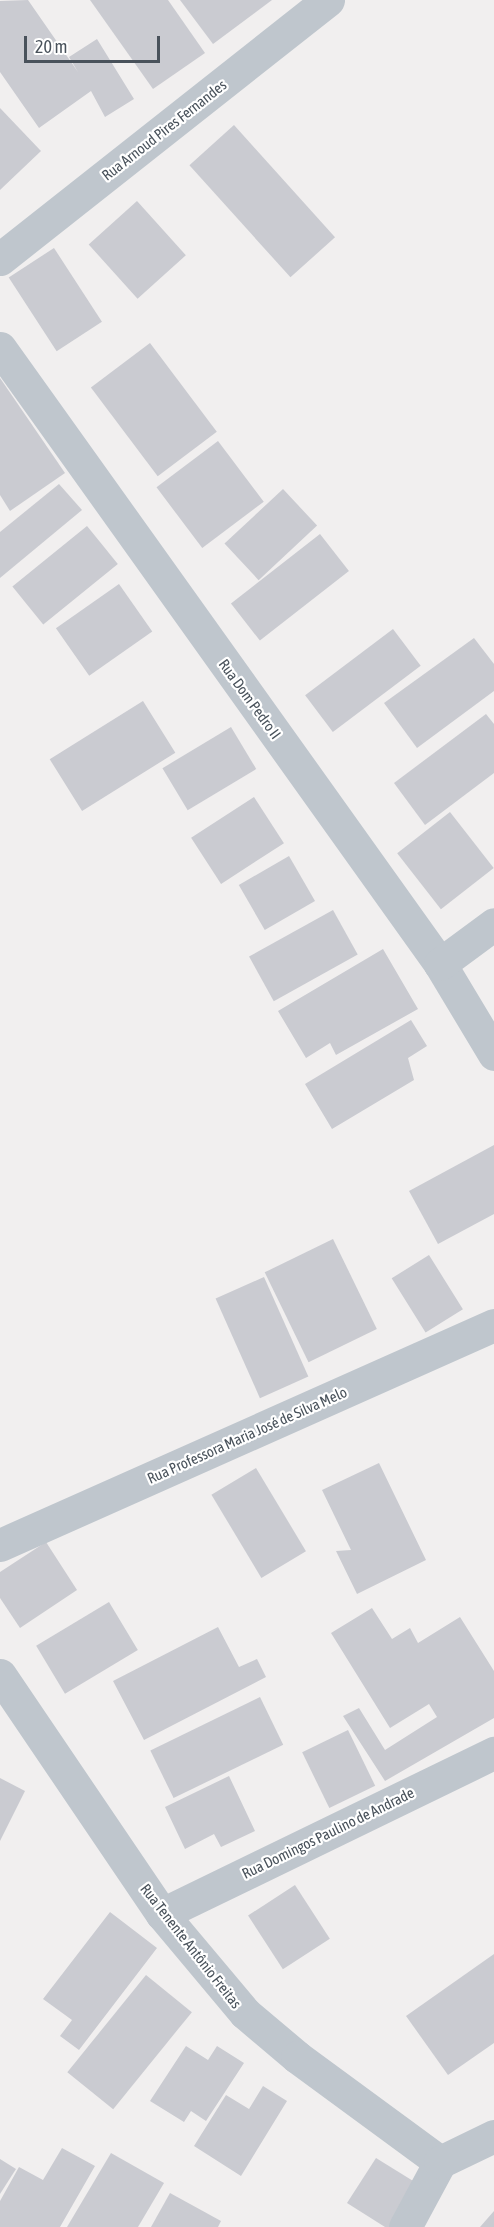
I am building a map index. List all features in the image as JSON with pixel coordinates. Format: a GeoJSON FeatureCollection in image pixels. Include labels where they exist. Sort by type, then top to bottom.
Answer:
{"type":"FeatureCollection","features":[{"type":"Feature","properties":{"kind":"street","name":"Rua Arnoud Pires Fernandes"},"geometry":{"type":"LineString","coordinates":[[0,259],[328,0]]}},
{"type":"Feature","properties":{"kind":"street","name":"Rua Dom Pedro II"},"geometry":{"type":"LineString","coordinates":[[0,348],[440,964],[494,1054]]}},
{"type":"Feature","properties":{"kind":"street"},"geometry":{"type":"LineString","coordinates":[[440,964],[494,924]]}},
{"type":"Feature","properties":{"kind":"street","name":"Rua Professora Maria José de Silva Melo"},"geometry":{"type":"LineString","coordinates":[[0,1545],[494,1325]]}},
{"type":"Feature","properties":{"kind":"street","name":"Rua Tenente Antônio Freitas"},"geometry":{"type":"LineString","coordinates":[[0,1676],[162,1914],[245,2013],[297,2056],[440,2162]]}},
{"type":"Feature","properties":{"kind":"street","name":"Rua Domingos Paulino de Andrade"},"geometry":{"type":"LineString","coordinates":[[162,1914],[494,1753]]}},
{"type":"Feature","properties":{"kind":"street"},"geometry":{"type":"LineString","coordinates":[[405,2227],[440,2162],[494,2136]]}},
{"type":"Feature","properties":{"kind":"building"},"geometry":{"type":"Polygon","coordinates":[[[28,0],[78,72],[69,57],[97,39],[134,99],[105,117],[91,91],[39,128],[0,72],[0,1],[28,0]]]}},
{"type":"Feature","properties":{"kind":"building"},"geometry":{"type":"Polygon","coordinates":[[[90,0],[168,0],[205,53],[153,89],[90,0]]]}},
{"type":"Feature","properties":{"kind":"building"},"geometry":{"type":"Polygon","coordinates":[[[180,0],[272,0],[213,44],[180,0]]]}},
{"type":"Feature","properties":{"kind":"building"},"geometry":{"type":"Polygon","coordinates":[[[0,108],[41,151],[0,190],[0,108]]]}},
{"type":"Feature","properties":{"kind":"building"},"geometry":{"type":"Polygon","coordinates":[[[234,125],[335,237],[290,277],[189,165],[234,125]]]}},
{"type":"Feature","properties":{"kind":"building"},"geometry":{"type":"Polygon","coordinates":[[[137,201],[186,255],[138,299],[89,244],[137,201]]]}},
{"type":"Feature","properties":{"kind":"building"},"geometry":{"type":"Polygon","coordinates":[[[54,248],[102,322],[57,351],[9,277],[54,248]]]}},
{"type":"Feature","properties":{"kind":"building"},"geometry":{"type":"Polygon","coordinates":[[[150,343],[217,432],[158,476],[91,388],[150,343]]]}},
{"type":"Feature","properties":{"kind":"building"},"geometry":{"type":"Polygon","coordinates":[[[0,378],[65,473],[10,511],[0,495],[0,378]]]}},
{"type":"Feature","properties":{"kind":"building"},"geometry":{"type":"Polygon","coordinates":[[[218,441],[264,502],[202,548],[157,487],[218,441]]]}},
{"type":"Feature","properties":{"kind":"building"},"geometry":{"type":"Polygon","coordinates":[[[59,484],[82,510],[0,578],[0,532],[59,484]]]}},
{"type":"Feature","properties":{"kind":"building"},"geometry":{"type":"Polygon","coordinates":[[[283,489],[317,526],[259,580],[224,544],[283,489]]]}},
{"type":"Feature","properties":{"kind":"building"},"geometry":{"type":"Polygon","coordinates":[[[87,526],[118,564],[43,624],[12,586],[87,526]]]}},
{"type":"Feature","properties":{"kind":"building"},"geometry":{"type":"Polygon","coordinates":[[[320,534],[349,571],[260,641],[231,604],[320,534]]]}},
{"type":"Feature","properties":{"kind":"building"},"geometry":{"type":"Polygon","coordinates":[[[119,584],[152,632],[89,676],[56,628],[119,584]]]}},
{"type":"Feature","properties":{"kind":"building"},"geometry":{"type":"Polygon","coordinates":[[[393,629],[421,666],[333,732],[305,695],[393,629]]]}},
{"type":"Feature","properties":{"kind":"building"},"geometry":{"type":"Polygon","coordinates":[[[474,638],[494,664],[494,691],[417,748],[384,703],[474,638]]]}},
{"type":"Feature","properties":{"kind":"building"},"geometry":{"type":"Polygon","coordinates":[[[143,701],[175,753],[82,811],[50,759],[143,701]]]}},
{"type":"Feature","properties":{"kind":"building"},"geometry":{"type":"Polygon","coordinates":[[[486,714],[494,724],[494,773],[425,825],[394,783],[486,714]]]}},
{"type":"Feature","properties":{"kind":"building"},"geometry":{"type":"Polygon","coordinates":[[[231,727],[256,769],[188,810],[162,768],[231,727]]]}},
{"type":"Feature","properties":{"kind":"building"},"geometry":{"type":"Polygon","coordinates":[[[254,797],[284,843],[221,884],[191,838],[254,797]]]}},
{"type":"Feature","properties":{"kind":"building"},"geometry":{"type":"Polygon","coordinates":[[[450,812],[494,868],[441,909],[397,853],[450,812]]]}},
{"type":"Feature","properties":{"kind":"building"},"geometry":{"type":"Polygon","coordinates":[[[289,856],[315,901],[265,930],[239,885],[289,856]]]}},
{"type":"Feature","properties":{"kind":"building"},"geometry":{"type":"Polygon","coordinates":[[[333,910],[358,955],[274,1001],[249,957],[333,910]]]}},
{"type":"Feature","properties":{"kind":"building"},"geometry":{"type":"Polygon","coordinates":[[[383,949],[418,1009],[336,1055],[330,1043],[306,1058],[278,1011],[383,949]]]}},
{"type":"Feature","properties":{"kind":"building"},"geometry":{"type":"Polygon","coordinates":[[[411,1020],[427,1046],[408,1058],[414,1080],[332,1129],[305,1084],[411,1020]]]}},
{"type":"Feature","properties":{"kind":"building"},"geometry":{"type":"Polygon","coordinates":[[[494,1145],[494,1214],[438,1244],[409,1191],[494,1145]]]}},
{"type":"Feature","properties":{"kind":"building"},"geometry":{"type":"Polygon","coordinates":[[[333,1239],[377,1329],[309,1362],[265,1272],[333,1239]]]}},
{"type":"Feature","properties":{"kind":"building"},"geometry":{"type":"Polygon","coordinates":[[[429,1255],[463,1309],[426,1333],[392,1278],[429,1255]]]}},
{"type":"Feature","properties":{"kind":"building"},"geometry":{"type":"Polygon","coordinates":[[[264,1277],[308,1377],[260,1398],[216,1299],[264,1277]]]}},
{"type":"Feature","properties":{"kind":"building"},"geometry":{"type":"Polygon","coordinates":[[[379,1463],[426,1560],[357,1594],[336,1551],[351,1550],[322,1490],[379,1463]]]}},
{"type":"Feature","properties":{"kind":"building"},"geometry":{"type":"Polygon","coordinates":[[[256,1468],[306,1551],[261,1578],[211,1495],[256,1468]]]}},
{"type":"Feature","properties":{"kind":"building"},"geometry":{"type":"Polygon","coordinates":[[[46,1542],[77,1590],[20,1628],[0,1598],[0,1572],[46,1542]]]}},
{"type":"Feature","properties":{"kind":"building"},"geometry":{"type":"Polygon","coordinates":[[[109,1602],[138,1650],[65,1694],[36,1646],[109,1602]]]}},
{"type":"Feature","properties":{"kind":"building"},"geometry":{"type":"Polygon","coordinates":[[[372,1608],[392,1639],[410,1628],[418,1643],[460,1617],[494,1671],[494,1718],[385,1781],[343,1716],[359,1708],[385,1750],[437,1717],[429,1704],[390,1728],[331,1633],[372,1608]]]}},
{"type":"Feature","properties":{"kind":"building"},"geometry":{"type":"Polygon","coordinates":[[[218,1627],[239,1667],[257,1659],[266,1677],[144,1740],[113,1681],[218,1627]]]}},
{"type":"Feature","properties":{"kind":"building"},"geometry":{"type":"Polygon","coordinates":[[[260,1697],[283,1745],[174,1798],[150,1750],[260,1697]]]}},
{"type":"Feature","properties":{"kind":"building"},"geometry":{"type":"Polygon","coordinates":[[[348,1730],[375,1786],[329,1808],[302,1752],[348,1730]]]}},
{"type":"Feature","properties":{"kind":"building"},"geometry":{"type":"Polygon","coordinates":[[[229,1776],[255,1831],[221,1847],[214,1834],[185,1849],[165,1807],[229,1776]]]}},
{"type":"Feature","properties":{"kind":"building"},"geometry":{"type":"Polygon","coordinates":[[[0,1778],[25,1791],[0,1841],[0,1778]]]}},
{"type":"Feature","properties":{"kind":"building"},"geometry":{"type":"Polygon","coordinates":[[[295,1885],[330,1939],[283,1969],[248,1915],[295,1885]]]}},
{"type":"Feature","properties":{"kind":"building"},"geometry":{"type":"Polygon","coordinates":[[[110,1912],[157,1948],[79,2050],[60,2036],[72,2020],[43,1999],[110,1912]]]}},
{"type":"Feature","properties":{"kind":"building"},"geometry":{"type":"Polygon","coordinates":[[[494,1954],[494,2043],[448,2075],[406,2016],[494,1954]]]}},
{"type":"Feature","properties":{"kind":"building"},"geometry":{"type":"Polygon","coordinates":[[[146,1975],[192,2012],[113,2109],[67,2072],[146,1975]]]}},
{"type":"Feature","properties":{"kind":"building"},"geometry":{"type":"Polygon","coordinates":[[[186,2046],[208,2060],[217,2046],[244,2063],[206,2121],[191,2111],[184,2122],[150,2101],[186,2046]]]}},
{"type":"Feature","properties":{"kind":"building"},"geometry":{"type":"Polygon","coordinates":[[[263,2086],[287,2101],[241,2176],[194,2146],[226,2095],[249,2109],[263,2086]]]}},
{"type":"Feature","properties":{"kind":"building"},"geometry":{"type":"Polygon","coordinates":[[[62,2148],[95,2166],[60,2227],[0,2227],[0,2201],[19,2167],[43,2180],[62,2148]]]}},
{"type":"Feature","properties":{"kind":"building"},"geometry":{"type":"Polygon","coordinates":[[[111,2153],[164,2183],[138,2227],[67,2227],[111,2153]]]}},
{"type":"Feature","properties":{"kind":"building"},"geometry":{"type":"Polygon","coordinates":[[[376,2158],[418,2184],[391,2227],[385,2227],[347,2203],[376,2158]]]}},
{"type":"Feature","properties":{"kind":"building"},"geometry":{"type":"Polygon","coordinates":[[[0,2159],[16,2169],[0,2194],[0,2159]]]}},
{"type":"Feature","properties":{"kind":"building"},"geometry":{"type":"Polygon","coordinates":[[[170,2193],[221,2221],[218,2227],[151,2227],[170,2193]]]}},
{"type":"Feature","properties":{"kind":"building"},"geometry":{"type":"Polygon","coordinates":[[[494,2211],[494,2227],[480,2227],[494,2211]]]}}]}
